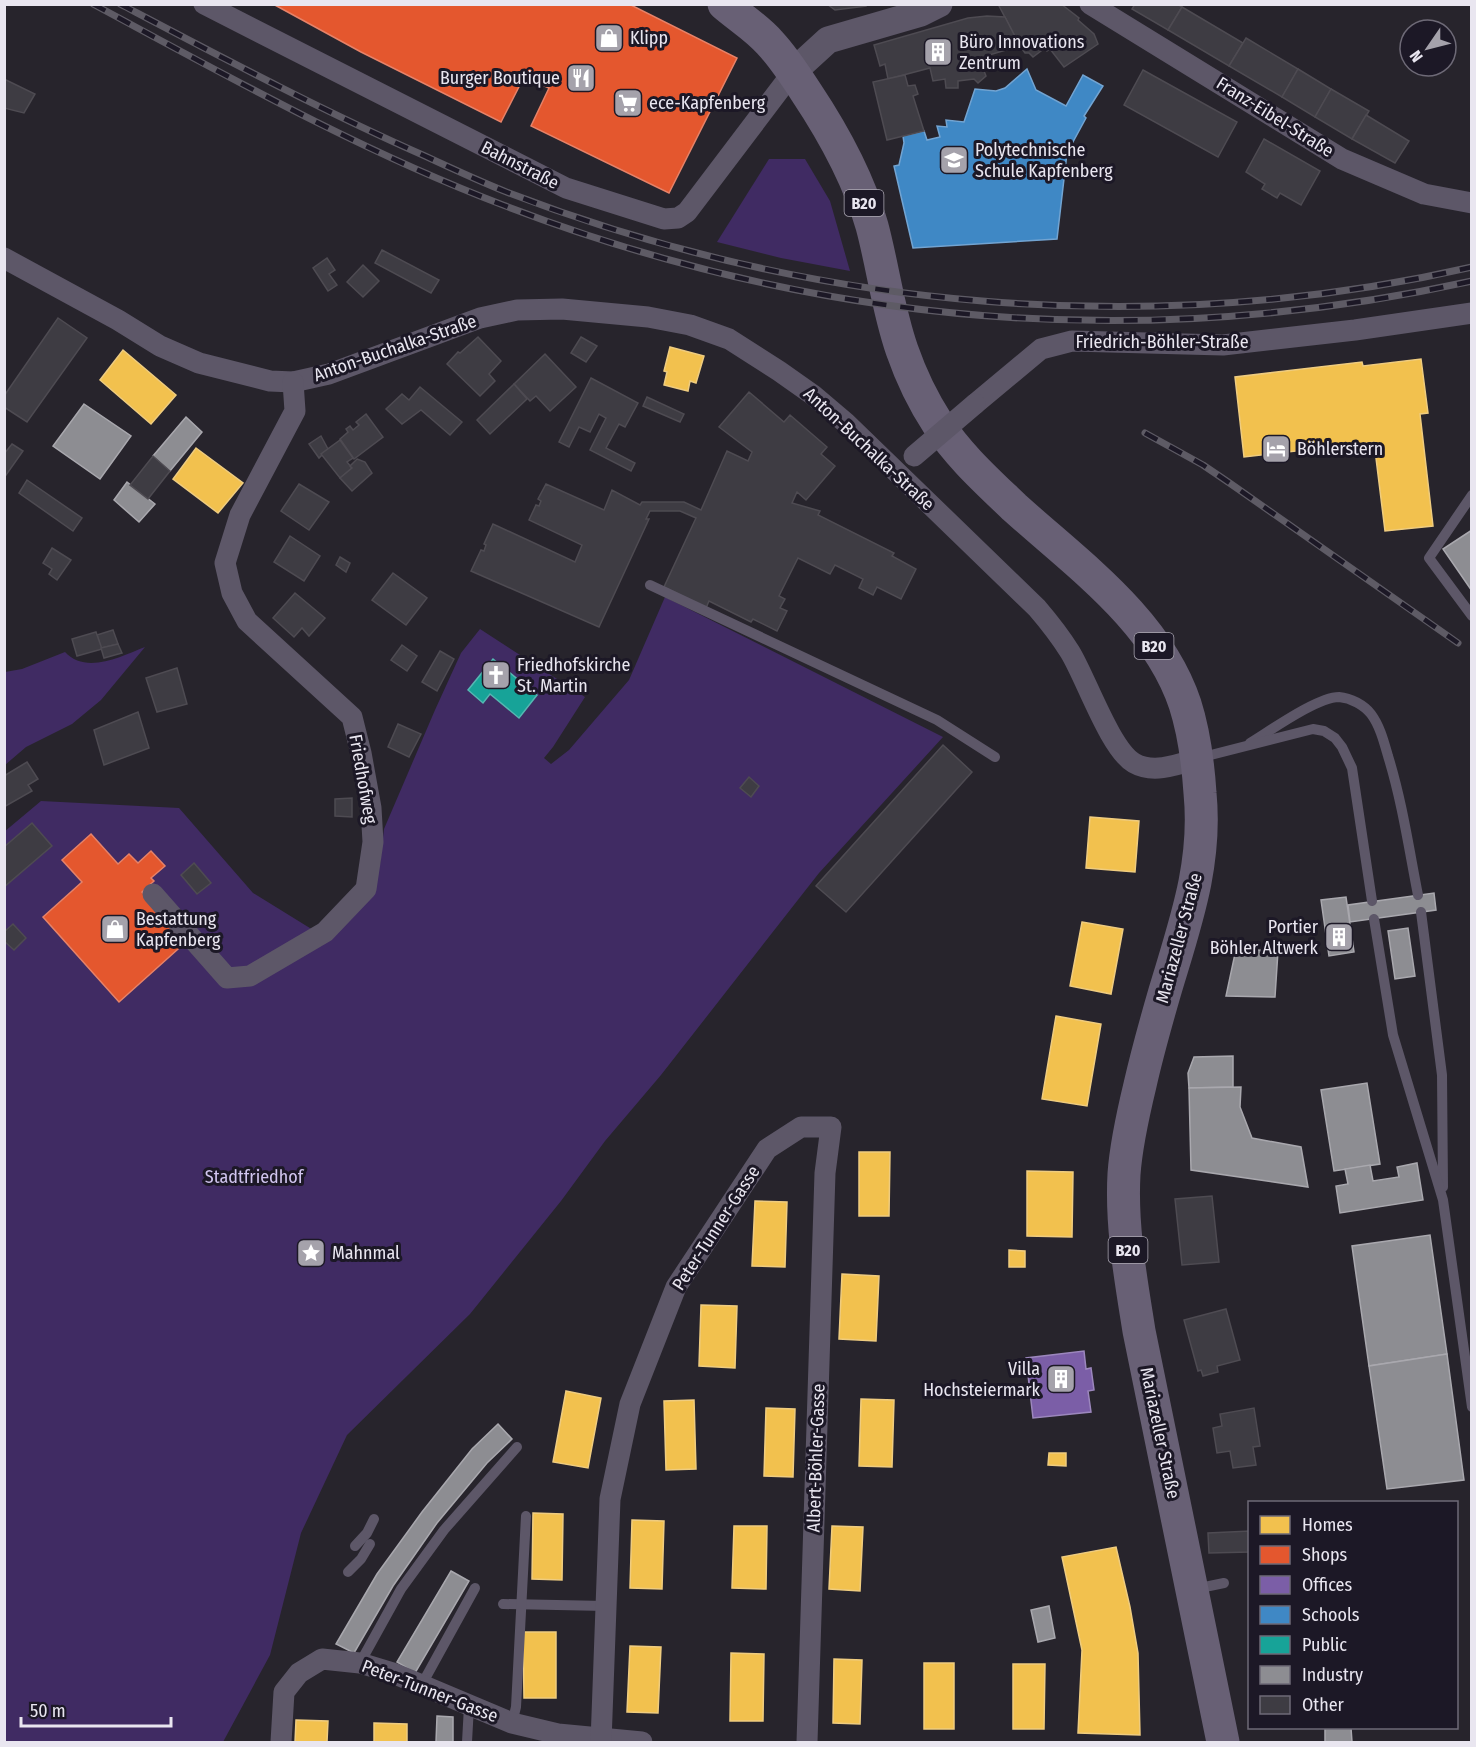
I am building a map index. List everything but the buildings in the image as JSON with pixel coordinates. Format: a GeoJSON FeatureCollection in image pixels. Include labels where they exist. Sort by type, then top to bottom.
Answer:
{"type":"FeatureCollection","features":[{"type":"Feature","properties":{"kind":"main road","name":"B20"},"geometry":{"type":"LineString","coordinates":[[724,4],[768,40],[793,72]]}},
{"type":"Feature","properties":{"kind":"main road","name":"Mariazeller Straße"},"geometry":{"type":"LineString","coordinates":[[793,72],[839,144],[855,177],[871,223],[901,348],[915,385],[939,425],[969,464],[1110,594],[1149,637],[1168,668],[1184,702],[1201,795],[1202,846],[1193,900],[1139,1086],[1125,1174],[1125,1220],[1139,1332],[1223,1743]]}},
{"type":"Feature","properties":{"kind":"street","name":"Bahnstraße"},"geometry":{"type":"LineString","coordinates":[[204,4],[566,188],[664,219],[678,218],[687,212],[793,72]]}},
{"type":"Feature","properties":{"kind":"street"},"geometry":{"type":"LineString","coordinates":[[793,72],[828,40],[889,18],[921,13],[939,4]]}},
{"type":"Feature","properties":{"kind":"street","name":"Franz-Eibel-Straße"},"geometry":{"type":"LineString","coordinates":[[1090,4],[1342,159],[1424,194],[1472,203]]}},
{"type":"Feature","properties":{"kind":"street","name":"Anton-Buchalka-Straße"},"geometry":{"type":"LineString","coordinates":[[4,258],[118,320],[160,346],[199,363],[248,377],[293,382],[329,374],[480,318],[517,310],[562,309],[648,317],[690,325],[729,339],[813,395],[846,423],[1037,608],[1071,653],[1118,748],[1133,763],[1147,768],[1161,768],[1196,759]]}},
{"type":"Feature","properties":{"kind":"street","name":"Friedrich-Böhler-Straße"},"geometry":{"type":"LineString","coordinates":[[896,472],[1041,349],[1072,341],[1223,345],[1355,330],[1472,313]]}},
{"type":"Feature","properties":{"kind":"street","name":"Friedhofweg"},"geometry":{"type":"LineString","coordinates":[[153,894],[227,978],[250,976],[326,932],[366,889],[373,842],[371,808],[352,717],[247,621],[232,593],[225,563],[240,515],[295,411],[293,382]]}},
{"type":"Feature","properties":{"kind":"street","name":"Peter-Tunner-Gasse"},"geometry":{"type":"LineString","coordinates":[[281,1743],[284,1692],[299,1673],[322,1659],[360,1663],[393,1674],[512,1723],[601,1741],[610,1499],[630,1404],[676,1287],[767,1149],[801,1127],[831,1127],[825,1173]]}},
{"type":"Feature","properties":{"kind":"street","name":"Albert-Böhler-Gasse"},"geometry":{"type":"LineString","coordinates":[[807,1743],[825,1173]]}},
{"type":"Feature","properties":{"kind":"street"},"geometry":{"type":"LineString","coordinates":[[601,1741],[642,1743]]}},
{"type":"Feature","properties":{"kind":"lane"},"geometry":{"type":"LineString","coordinates":[[1472,495],[1430,558],[1472,616]]}},
{"type":"Feature","properties":{"kind":"lane"},"geometry":{"type":"LineString","coordinates":[[650,585],[937,720],[995,757]]}},
{"type":"Feature","properties":{"kind":"lane"},"geometry":{"type":"LineString","coordinates":[[1250,743],[1322,702],[1339,697],[1359,703],[1375,721],[1397,785],[1418,895]]}},
{"type":"Feature","properties":{"kind":"lane"},"geometry":{"type":"LineString","coordinates":[[1196,759],[1250,743],[1313,729],[1324,731],[1335,738],[1352,768],[1372,901]]}},
{"type":"Feature","properties":{"kind":"lane"},"geometry":{"type":"LineString","coordinates":[[1421,912],[1442,1075],[1443,1200],[1472,1407]]}},
{"type":"Feature","properties":{"kind":"lane"},"geometry":{"type":"LineString","coordinates":[[1374,919],[1393,1035],[1443,1200]]}},
{"type":"Feature","properties":{"kind":"lane"},"geometry":{"type":"LineString","coordinates":[[360,1663],[401,1589],[438,1539],[517,1447]]}},
{"type":"Feature","properties":{"kind":"lane"},"geometry":{"type":"LineString","coordinates":[[512,1723],[516,1707],[526,1516]]}},
{"type":"Feature","properties":{"kind":"lane"},"geometry":{"type":"LineString","coordinates":[[355,1546],[367,1533],[374,1519]]}},
{"type":"Feature","properties":{"kind":"lane"},"geometry":{"type":"LineString","coordinates":[[348,1572],[362,1559],[370,1544]]}},
{"type":"Feature","properties":{"kind":"lane"},"geometry":{"type":"LineString","coordinates":[[1192,1590],[1224,1583]]}},
{"type":"Feature","properties":{"kind":"lane"},"geometry":{"type":"LineString","coordinates":[[421,1686],[475,1588]]}},
{"type":"Feature","properties":{"kind":"lane"},"geometry":{"type":"LineString","coordinates":[[503,1604],[606,1606]]}},
{"type":"Feature","properties":{"kind":"lane"},"geometry":{"type":"LineString","coordinates":[[467,1743],[469,1706]]}},
{"type":"Feature","properties":{"kind":"green space"},"geometry":{"type":"Polygon","coordinates":[[[769,159],[805,159],[830,201],[850,271],[781,258],[717,242],[769,159]]]}},
{"type":"Feature","properties":{"kind":"green space","name":"Stadtfriedhof"},"geometry":{"type":"Polygon","coordinates":[[[665,597],[943,737],[819,873],[470,1314],[347,1435],[301,1533],[270,1655],[223,1742],[5,1742],[4,832],[41,801],[179,808],[253,893],[326,938],[380,864],[384,829],[461,653],[480,629],[585,697],[544,758],[551,764],[569,750],[629,680],[665,597]]]}},
{"type":"Feature","properties":{"kind":"green space"},"geometry":{"type":"Polygon","coordinates":[[[145,647],[101,700],[72,724],[26,747],[5,765],[5,672],[22,669],[65,652],[74,659],[93,663],[115,659],[145,647]]]}},
{"type":"Feature","properties":{"kind":"railway"},"geometry":{"type":"LineString","coordinates":[[93,4],[346,137],[450,184],[622,246],[741,278],[861,301],[982,315],[1103,320],[1226,317],[1349,303],[1472,281]]}},
{"type":"Feature","properties":{"kind":"railway"},"geometry":{"type":"LineString","coordinates":[[120,4],[309,102],[509,193],[625,233],[743,264],[864,287],[985,301],[1108,307],[1230,303],[1352,290],[1472,267]]}},
{"type":"Feature","properties":{"kind":"railway"},"geometry":{"type":"LineString","coordinates":[[1145,433],[1203,465],[1458,643]]}},
{"type":"Feature","properties":{"kind":"place","name":"Klipp"},"geometry":{"type":"Point","coordinates":[609,38]}},
{"type":"Feature","properties":{"kind":"place","name":"Büro Innovations Zentrum"},"geometry":{"type":"Point","coordinates":[938,52]}},
{"type":"Feature","properties":{"kind":"place","name":"Burger Boutique"},"geometry":{"type":"Point","coordinates":[581,78]}},
{"type":"Feature","properties":{"kind":"place","name":"ece-Kapfenberg"},"geometry":{"type":"Point","coordinates":[628,103]}},
{"type":"Feature","properties":{"kind":"place","name":"Polytechnische Schule Kapfenberg"},"geometry":{"type":"Point","coordinates":[954,160]}},
{"type":"Feature","properties":{"kind":"place","name":"Böhlerstern"},"geometry":{"type":"Point","coordinates":[1276,449]}},
{"type":"Feature","properties":{"kind":"place","name":"Friedhofskirche St. Martin"},"geometry":{"type":"Point","coordinates":[496,675]}},
{"type":"Feature","properties":{"kind":"place","name":"Bestattung Kapfenberg"},"geometry":{"type":"Point","coordinates":[115,929]}},
{"type":"Feature","properties":{"kind":"place","name":"Portier Böhler Altwerk"},"geometry":{"type":"Point","coordinates":[1339,937]}},
{"type":"Feature","properties":{"kind":"place","name":"Mahnmal"},"geometry":{"type":"Point","coordinates":[311,1253]}},
{"type":"Feature","properties":{"kind":"place","name":"Villa Hochsteiermark"},"geometry":{"type":"Point","coordinates":[1061,1379]}}]}
